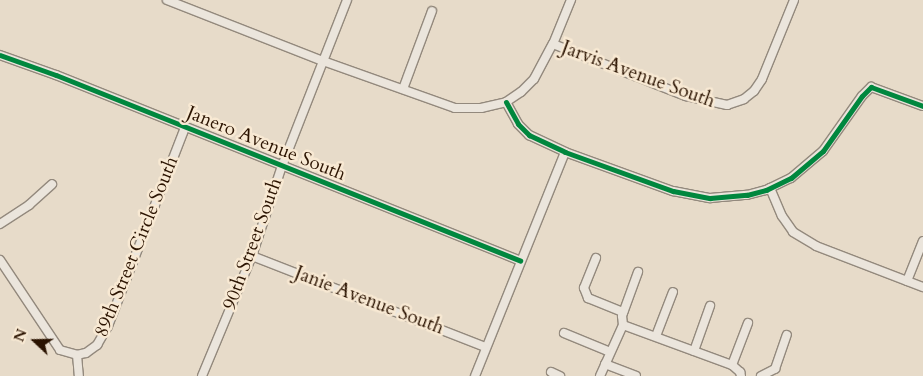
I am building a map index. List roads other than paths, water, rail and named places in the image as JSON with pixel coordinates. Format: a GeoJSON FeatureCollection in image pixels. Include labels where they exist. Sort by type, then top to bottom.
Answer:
{"type":"FeatureCollection","features":[{"type":"Feature","properties":{"kind":"street"},"geometry":{"type":"LineString","coordinates":[[168,0],[323,61],[455,108],[481,108],[506,102],[522,92],[534,79],[553,44],[571,0]]}},
{"type":"Feature","properties":{"kind":"street","name":"90th Street South"},"geometry":{"type":"LineString","coordinates":[[202,376],[252,256],[282,166],[347,0]]}},
{"type":"Feature","properties":{"kind":"street","name":"Jarvis Avenue South"},"geometry":{"type":"LineString","coordinates":[[553,44],[686,96],[720,106],[727,106],[744,99],[762,79],[794,0]]}},
{"type":"Feature","properties":{"kind":"street"},"geometry":{"type":"LineString","coordinates":[[403,89],[432,11]]}},
{"type":"Feature","properties":{"kind":"street","name":"Janero Avenue South"},"geometry":{"type":"LineString","coordinates":[[0,55],[520,260]]}},
{"type":"Feature","properties":{"kind":"street"},"geometry":{"type":"LineString","coordinates":[[506,102],[518,124],[529,135],[565,152],[673,191],[710,198],[747,195],[770,188],[791,178],[823,151],[862,96],[871,87],[923,106]]}},
{"type":"Feature","properties":{"kind":"street","name":"89th Street Circle South"},"geometry":{"type":"LineString","coordinates":[[77,355],[86,353],[98,345],[108,326],[185,127]]}},
{"type":"Feature","properties":{"kind":"street"},"geometry":{"type":"LineString","coordinates":[[475,376],[565,152]]}},
{"type":"Feature","properties":{"kind":"street"},"geometry":{"type":"LineString","coordinates":[[0,224],[29,205],[52,184]]}},
{"type":"Feature","properties":{"kind":"street"},"geometry":{"type":"LineString","coordinates":[[770,188],[782,216],[793,232],[816,246],[923,287]]}},
{"type":"Feature","properties":{"kind":"street"},"geometry":{"type":"LineString","coordinates":[[908,282],[923,241]]}},
{"type":"Feature","properties":{"kind":"street","name":"Janie Avenue South"},"geometry":{"type":"LineString","coordinates":[[252,256],[486,347]]}},
{"type":"Feature","properties":{"kind":"street"},"geometry":{"type":"LineString","coordinates":[[596,258],[584,288],[588,298],[623,312]]}},
{"type":"Feature","properties":{"kind":"street"},"geometry":{"type":"LineString","coordinates":[[0,260],[60,350],[77,355],[79,376]]}},
{"type":"Feature","properties":{"kind":"street"},"geometry":{"type":"LineString","coordinates":[[600,376],[623,325],[623,312],[638,272]]}},
{"type":"Feature","properties":{"kind":"street"},"geometry":{"type":"LineString","coordinates":[[656,336],[672,292]]}},
{"type":"Feature","properties":{"kind":"street"},"geometry":{"type":"LineString","coordinates":[[694,351],[710,306]]}},
{"type":"Feature","properties":{"kind":"street"},"geometry":{"type":"LineString","coordinates":[[732,365],[748,323]]}},
{"type":"Feature","properties":{"kind":"street"},"geometry":{"type":"LineString","coordinates":[[623,325],[732,365],[742,376]]}},
{"type":"Feature","properties":{"kind":"street"},"geometry":{"type":"LineString","coordinates":[[564,333],[610,352]]}},
{"type":"Feature","properties":{"kind":"street"},"geometry":{"type":"LineString","coordinates":[[761,376],[775,368],[787,335]]}},
{"type":"Feature","properties":{"kind":"street"},"geometry":{"type":"LineString","coordinates":[[605,364],[636,376]]}},
{"type":"Feature","properties":{"kind":"street"},"geometry":{"type":"LineString","coordinates":[[551,372],[560,376]]}}]}
